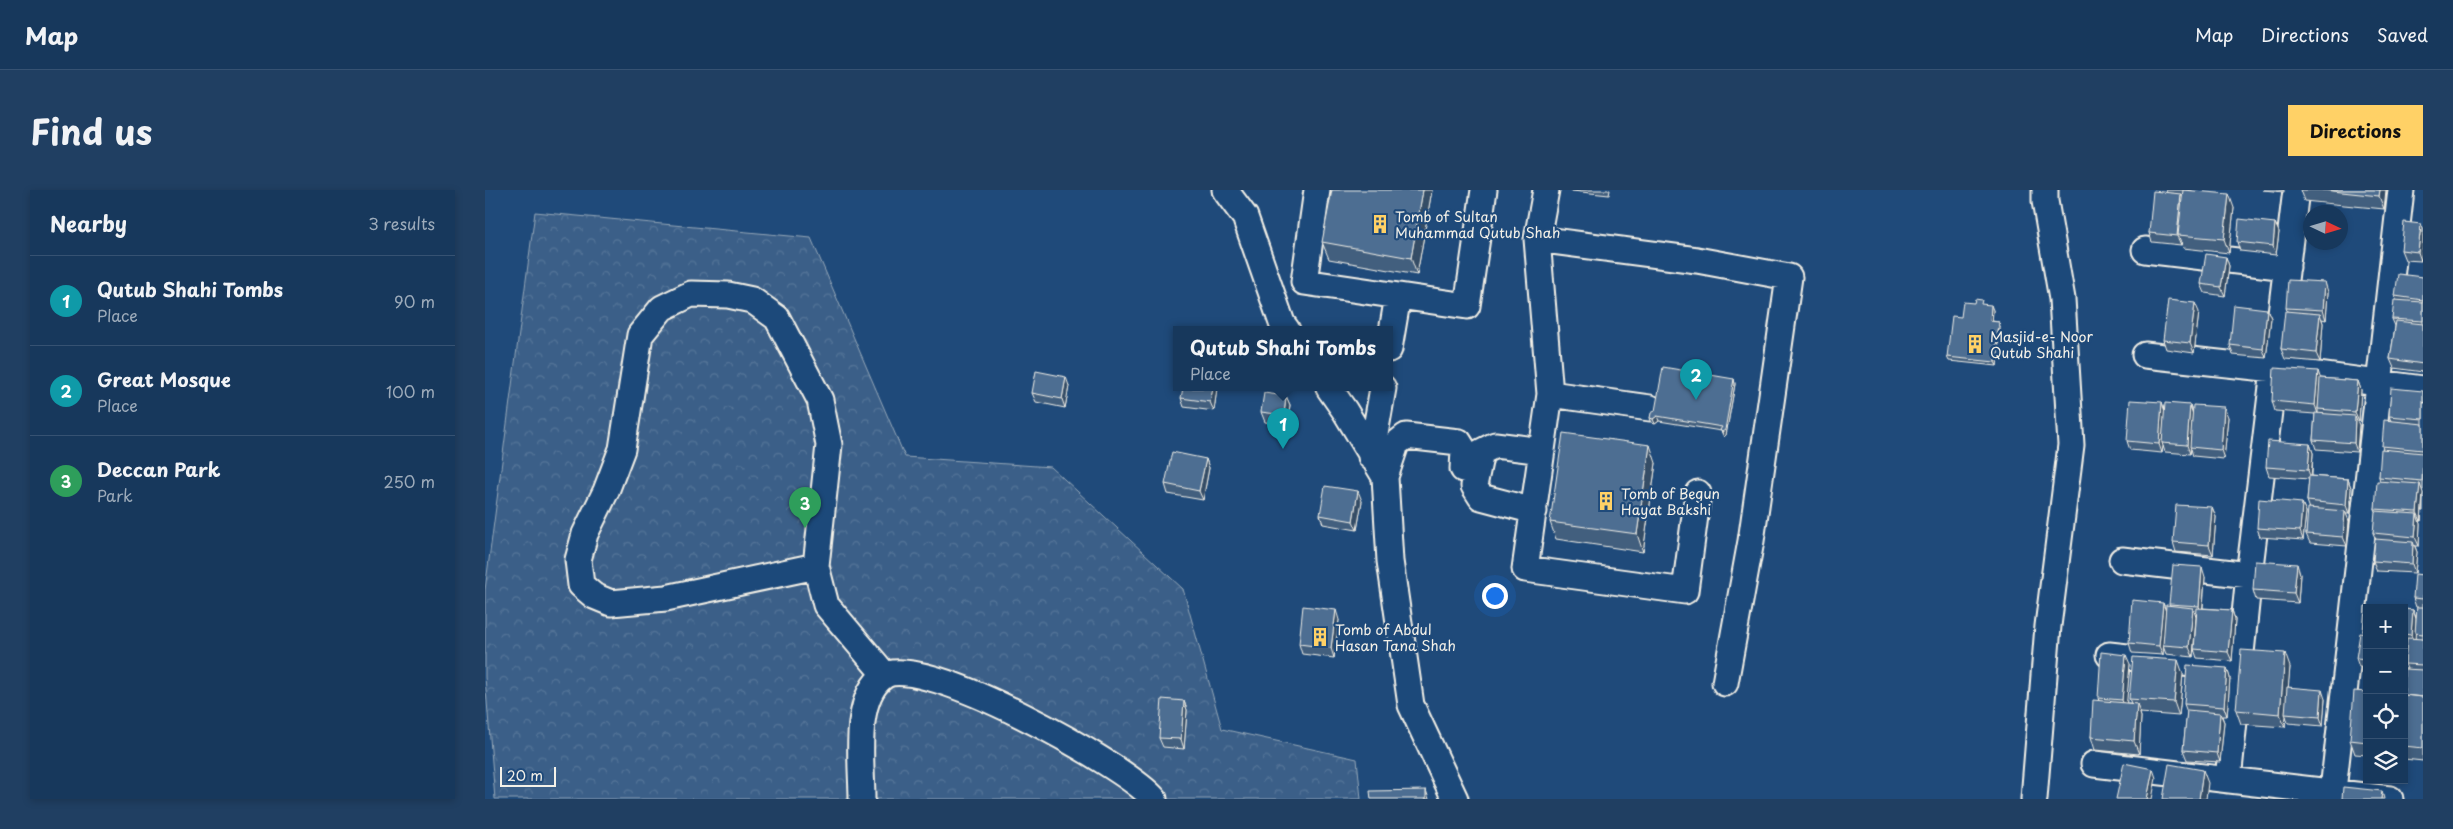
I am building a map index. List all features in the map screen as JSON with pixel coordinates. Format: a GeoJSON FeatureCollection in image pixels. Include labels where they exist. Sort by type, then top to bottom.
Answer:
{"type":"FeatureCollection","features":[{"type":"Feature","properties":{"kind":"street"},"geometry":{"type":"LineString","coordinates":[[1225,190],[1245,217],[1284,326]]}},
{"type":"Feature","properties":{"kind":"street"},"geometry":{"type":"LineString","coordinates":[[1317,190],[1304,282],[1467,306],[1484,190]]}},
{"type":"Feature","properties":{"kind":"street"},"geometry":{"type":"LineString","coordinates":[[1546,190],[1537,239],[1550,394],[1525,569],[1685,591],[1698,493]]}},
{"type":"Feature","properties":{"kind":"street"},"geometry":{"type":"LineString","coordinates":[[2034,799],[2048,626],[2071,445],[2062,299],[2045,201],[2045,190]]}},
{"type":"Feature","properties":{"kind":"street"},"geometry":{"type":"LineString","coordinates":[[2228,780],[2249,575],[2296,190]]}},
{"type":"Feature","properties":{"kind":"street"},"geometry":{"type":"LineString","coordinates":[[2333,796],[2379,384],[2403,282],[2401,190]]}},
{"type":"Feature","properties":{"kind":"street"},"geometry":{"type":"LineString","coordinates":[[1537,239],[1697,260],[1789,277],[1751,541],[1725,682]]}},
{"type":"Feature","properties":{"kind":"street"},"geometry":{"type":"LineString","coordinates":[[2145,250],[2287,267]]}},
{"type":"Feature","properties":{"kind":"street"},"geometry":{"type":"LineString","coordinates":[[816,566],[666,598],[611,603],[594,596],[581,585],[578,560],[585,534],[606,491],[622,449],[641,335],[662,308],[691,294],[728,295],[752,300],[777,318],[820,400],[829,445],[816,566],[826,605],[885,675]]}},
{"type":"Feature","properties":{"kind":"street"},"geometry":{"type":"LineString","coordinates":[[1393,326],[1398,296]]}},
{"type":"Feature","properties":{"kind":"street"},"geometry":{"type":"LineString","coordinates":[[2145,355],[2274,369],[2423,390]]}},
{"type":"Feature","properties":{"kind":"street"},"geometry":{"type":"LineString","coordinates":[[1331,391],[1385,478]]}},
{"type":"Feature","properties":{"kind":"street"},"geometry":{"type":"LineString","coordinates":[[1371,457],[1382,391]]}},
{"type":"Feature","properties":{"kind":"street"},"geometry":{"type":"LineString","coordinates":[[1550,394],[1650,408]]}},
{"type":"Feature","properties":{"kind":"street"},"geometry":{"type":"LineString","coordinates":[[1455,799],[1411,705],[1390,561],[1385,478],[1396,444],[1405,436],[1459,442],[1464,450],[1463,468],[1476,470]]}},
{"type":"Feature","properties":{"kind":"street"},"geometry":{"type":"LineString","coordinates":[[1533,511],[1481,497],[1474,486],[1476,470],[1481,452],[1495,445],[1542,451]]}},
{"type":"Feature","properties":{"kind":"street"},"geometry":{"type":"LineString","coordinates":[[2122,560],[2249,575]]}},
{"type":"Feature","properties":{"kind":"street"},"geometry":{"type":"LineString","coordinates":[[2109,656],[2239,669]]}},
{"type":"Feature","properties":{"kind":"street"},"geometry":{"type":"LineString","coordinates":[[862,799],[862,721],[869,692],[885,675],[908,672],[943,681],[1025,717],[1101,759],[1146,789],[1154,799]]}},
{"type":"Feature","properties":{"kind":"street"},"geometry":{"type":"LineString","coordinates":[[2094,764],[2228,780],[2333,796],[2391,799]]}},
{"type":"Feature","properties":{"kind":"green space"},"geometry":{"type":"Polygon","coordinates":[[[535,212],[811,238],[905,457],[1051,467],[1183,589],[1222,729],[1357,759],[1361,799],[495,799],[485,677],[485,590],[535,212]]]}},
{"type":"Feature","properties":{"kind":"building","name":"Tomb of Sultan Muhammad Qutub Shah"},"geometry":{"type":"Polygon","coordinates":[[[1332,190],[1423,190],[1411,258],[1322,242],[1332,190]]]}},
{"type":"Feature","properties":{"kind":"building"},"geometry":{"type":"Polygon","coordinates":[[[2183,190],[2229,194],[2224,239],[2178,235],[2183,190]]]}},
{"type":"Feature","properties":{"kind":"building"},"geometry":{"type":"Polygon","coordinates":[[[2323,190],[2380,190],[2379,196],[2323,190]]]}},
{"type":"Feature","properties":{"kind":"building"},"geometry":{"type":"Polygon","coordinates":[[[2153,191],[2181,194],[2177,236],[2149,233],[2153,191]]]}},
{"type":"Feature","properties":{"kind":"building"},"geometry":{"type":"Polygon","coordinates":[[[2239,219],[2275,223],[2273,246],[2237,242],[2239,219]]]}},
{"type":"Feature","properties":{"kind":"building"},"geometry":{"type":"Polygon","coordinates":[[[2404,222],[2421,224],[2418,252],[2401,250],[2404,222]]]}},
{"type":"Feature","properties":{"kind":"building"},"geometry":{"type":"Polygon","coordinates":[[[2206,254],[2226,257],[2221,287],[2201,284],[2206,254]]]}},
{"type":"Feature","properties":{"kind":"building"},"geometry":{"type":"Polygon","coordinates":[[[2398,274],[2423,277],[2423,300],[2395,296],[2398,274]]]}},
{"type":"Feature","properties":{"kind":"building"},"geometry":{"type":"Polygon","coordinates":[[[2288,280],[2325,282],[2323,310],[2286,308],[2288,280]]]}},
{"type":"Feature","properties":{"kind":"building","name":"Masjid-e- Noor Qutub Shahi"},"geometry":{"type":"Polygon","coordinates":[[[1975,299],[1982,300],[1981,304],[1991,305],[1990,321],[1999,322],[1995,362],[1947,357],[1952,316],[1961,317],[1963,302],[1974,303],[1975,299]]]}},
{"type":"Feature","properties":{"kind":"building"},"geometry":{"type":"Polygon","coordinates":[[[2168,300],[2195,303],[2190,343],[2163,340],[2168,300]]]}},
{"type":"Feature","properties":{"kind":"building"},"geometry":{"type":"Polygon","coordinates":[[[2394,300],[2423,302],[2423,321],[2392,319],[2394,300]]]}},
{"type":"Feature","properties":{"kind":"building"},"geometry":{"type":"Polygon","coordinates":[[[2234,305],[2267,309],[2263,349],[2230,345],[2234,305]]]}},
{"type":"Feature","properties":{"kind":"building"},"geometry":{"type":"Polygon","coordinates":[[[2285,311],[2320,314],[2316,353],[2281,349],[2285,311]]]}},
{"type":"Feature","properties":{"kind":"building"},"geometry":{"type":"Polygon","coordinates":[[[2396,321],[2423,324],[2423,364],[2390,359],[2396,321]]]}},
{"type":"Feature","properties":{"kind":"building"},"geometry":{"type":"Polygon","coordinates":[[[1663,367],[1734,379],[1725,430],[1722,432],[1720,430],[1722,427],[1657,416],[1653,419],[1650,418],[1651,413],[1655,411],[1663,367]]]}},
{"type":"Feature","properties":{"kind":"building"},"geometry":{"type":"Polygon","coordinates":[[[2274,368],[2318,371],[2315,405],[2272,401],[2274,368]]]}},
{"type":"Feature","properties":{"kind":"building"},"geometry":{"type":"Polygon","coordinates":[[[1036,371],[1066,377],[1062,399],[1032,393],[1036,371]]]}},
{"type":"Feature","properties":{"kind":"building"},"geometry":{"type":"Polygon","coordinates":[[[2320,378],[2358,381],[2355,412],[2318,409],[2320,378]]]}},
{"type":"Feature","properties":{"kind":"building"},"geometry":{"type":"Polygon","coordinates":[[[2391,388],[2423,391],[2423,419],[2389,416],[2391,388]]]}},
{"type":"Feature","properties":{"kind":"building"},"geometry":{"type":"Polygon","coordinates":[[[1182,391],[1212,391],[1210,402],[1181,398],[1182,391]]]}},
{"type":"Feature","properties":{"kind":"building"},"geometry":{"type":"Polygon","coordinates":[[[1264,393],[1286,396],[1284,415],[1261,412],[1264,393]]]}},
{"type":"Feature","properties":{"kind":"building"},"geometry":{"type":"Polygon","coordinates":[[[2130,400],[2162,402],[2159,444],[2127,441],[2130,400]]]}},
{"type":"Feature","properties":{"kind":"building"},"geometry":{"type":"Polygon","coordinates":[[[2165,403],[2190,405],[2187,445],[2162,443],[2165,403]]]}},
{"type":"Feature","properties":{"kind":"building"},"geometry":{"type":"Polygon","coordinates":[[[2193,405],[2224,407],[2221,450],[2190,447],[2193,405]]]}},
{"type":"Feature","properties":{"kind":"building"},"geometry":{"type":"Polygon","coordinates":[[[2315,413],[2355,416],[2354,443],[2313,440],[2315,413]]]}},
{"type":"Feature","properties":{"kind":"building"},"geometry":{"type":"Polygon","coordinates":[[[2384,420],[2423,424],[2423,450],[2382,446],[2384,420]]]}},
{"type":"Feature","properties":{"kind":"building","name":"Tomb of Begun Hayat Bakshi"},"geometry":{"type":"Polygon","coordinates":[[[1563,433],[1650,445],[1637,534],[1550,522],[1563,433]]]}},
{"type":"Feature","properties":{"kind":"building"},"geometry":{"type":"Polygon","coordinates":[[[2268,441],[2310,444],[2308,470],[2266,467],[2268,441]]]}},
{"type":"Feature","properties":{"kind":"building"},"geometry":{"type":"Polygon","coordinates":[[[2381,449],[2423,453],[2422,481],[2379,477],[2381,449]]]}},
{"type":"Feature","properties":{"kind":"building"},"geometry":{"type":"Polygon","coordinates":[[[1172,452],[1206,459],[1199,491],[1165,484],[1172,452]]]}},
{"type":"Feature","properties":{"kind":"building"},"geometry":{"type":"Polygon","coordinates":[[[2309,476],[2348,479],[2346,505],[2307,501],[2309,476]]]}},
{"type":"Feature","properties":{"kind":"building"},"geometry":{"type":"Polygon","coordinates":[[[2377,481],[2420,484],[2417,512],[2375,509],[2377,481]]]}},
{"type":"Feature","properties":{"kind":"building"},"geometry":{"type":"Polygon","coordinates":[[[1325,486],[1358,491],[1353,521],[1320,515],[1325,486]]]}},
{"type":"Feature","properties":{"kind":"building"},"geometry":{"type":"Polygon","coordinates":[[[2259,499],[2302,503],[2300,531],[2257,528],[2259,499]]]}},
{"type":"Feature","properties":{"kind":"building"},"geometry":{"type":"Polygon","coordinates":[[[2176,505],[2212,507],[2209,545],[2173,542],[2176,505]]]}},
{"type":"Feature","properties":{"kind":"building"},"geometry":{"type":"Polygon","coordinates":[[[2308,508],[2345,511],[2343,537],[2306,534],[2308,508]]]}},
{"type":"Feature","properties":{"kind":"building"},"geometry":{"type":"Polygon","coordinates":[[[2375,511],[2417,514],[2415,537],[2373,533],[2375,511]]]}},
{"type":"Feature","properties":{"kind":"building"},"geometry":{"type":"Polygon","coordinates":[[[2375,539],[2413,542],[2412,564],[2373,561],[2375,539]]]}},
{"type":"Feature","properties":{"kind":"building"},"geometry":{"type":"Polygon","coordinates":[[[2255,561],[2297,564],[2294,593],[2253,590],[2255,561]]]}},
{"type":"Feature","properties":{"kind":"building"},"geometry":{"type":"Polygon","coordinates":[[[2173,565],[2202,567],[2199,606],[2169,604],[2173,565]]]}},
{"type":"Feature","properties":{"kind":"building"},"geometry":{"type":"Polygon","coordinates":[[[2415,574],[2423,575],[2423,599],[2413,598],[2415,574]]]}},
{"type":"Feature","properties":{"kind":"building"},"geometry":{"type":"Polygon","coordinates":[[[2132,600],[2163,603],[2159,646],[2129,643],[2132,600]]]}},
{"type":"Feature","properties":{"kind":"building"},"geometry":{"type":"Polygon","coordinates":[[[2166,605],[2193,608],[2189,647],[2163,645],[2166,605]]]}},
{"type":"Feature","properties":{"kind":"building","name":"Tomb of Abdul Hasan Tana Shah"},"geometry":{"type":"Polygon","coordinates":[[[1303,606],[1336,610],[1331,648],[1299,644],[1303,606]]]}},
{"type":"Feature","properties":{"kind":"building"},"geometry":{"type":"Polygon","coordinates":[[[2417,607],[2423,607],[2423,634],[2415,633],[2417,607]]]}},
{"type":"Feature","properties":{"kind":"building"},"geometry":{"type":"Polygon","coordinates":[[[2197,608],[2232,610],[2228,652],[2194,649],[2197,608]]]}},
{"type":"Feature","properties":{"kind":"building"},"geometry":{"type":"Polygon","coordinates":[[[2408,609],[2413,610],[2411,635],[2408,635],[2408,609]]]}},
{"type":"Feature","properties":{"kind":"building"},"geometry":{"type":"Polygon","coordinates":[[[2360,633],[2363,633],[2363,659],[2356,658],[2360,633]]]}},
{"type":"Feature","properties":{"kind":"building"},"geometry":{"type":"Polygon","coordinates":[[[2408,638],[2423,639],[2423,665],[2408,664],[2408,638]]]}},
{"type":"Feature","properties":{"kind":"building"},"geometry":{"type":"Polygon","coordinates":[[[2241,650],[2285,653],[2280,714],[2236,710],[2241,650]]]}},
{"type":"Feature","properties":{"kind":"building"},"geometry":{"type":"Polygon","coordinates":[[[2101,652],[2126,655],[2122,700],[2098,698],[2101,652]]]}},
{"type":"Feature","properties":{"kind":"building"},"geometry":{"type":"Polygon","coordinates":[[[2133,657],[2178,660],[2174,702],[2129,699],[2133,657]]]}},
{"type":"Feature","properties":{"kind":"building"},"geometry":{"type":"Polygon","coordinates":[[[2187,665],[2227,668],[2224,707],[2184,704],[2187,665]]]}},
{"type":"Feature","properties":{"kind":"building"},"geometry":{"type":"Polygon","coordinates":[[[2408,669],[2423,670],[2423,697],[2408,695],[2408,669]]]}},
{"type":"Feature","properties":{"kind":"building"},"geometry":{"type":"Polygon","coordinates":[[[2287,687],[2322,690],[2320,717],[2285,714],[2287,687]]]}},
{"type":"Feature","properties":{"kind":"building"},"geometry":{"type":"Polygon","coordinates":[[[2354,691],[2363,692],[2363,742],[2350,740],[2354,691]]]}},
{"type":"Feature","properties":{"kind":"building"},"geometry":{"type":"Polygon","coordinates":[[[2408,695],[2423,697],[2423,748],[2408,746],[2408,695]]]}},
{"type":"Feature","properties":{"kind":"building"},"geometry":{"type":"Polygon","coordinates":[[[1162,699],[1184,701],[1181,739],[1159,738],[1162,699]]]}},
{"type":"Feature","properties":{"kind":"building"},"geometry":{"type":"Polygon","coordinates":[[[2093,700],[2137,704],[2134,741],[2091,737],[2093,700]]]}},
{"type":"Feature","properties":{"kind":"building"},"geometry":{"type":"Polygon","coordinates":[[[2187,710],[2220,713],[2217,753],[2183,750],[2187,710]]]}},
{"type":"Feature","properties":{"kind":"building"},"geometry":{"type":"Polygon","coordinates":[[[2124,763],[2153,769],[2147,799],[2116,799],[2124,763]]]}},
{"type":"Feature","properties":{"kind":"building"},"geometry":{"type":"Polygon","coordinates":[[[2169,764],[2203,770],[2199,799],[2163,799],[2169,764]]]}},
{"type":"Feature","properties":{"kind":"building"},"geometry":{"type":"Polygon","coordinates":[[[2343,787],[2382,791],[2381,799],[2342,799],[2343,787]]]}},
{"type":"Feature","properties":{"kind":"building"},"geometry":{"type":"Polygon","coordinates":[[[1426,790],[1426,799],[1371,799],[1370,791],[1426,790]]]}},
{"type":"Feature","properties":{"kind":"place","name":"Tomb of Sultan Muhammad Qutub Shah"},"geometry":{"type":"Point","coordinates":[1380,224]}},
{"type":"Feature","properties":{"kind":"place","name":"Masjid-e- Noor Qutub Shahi"},"geometry":{"type":"Point","coordinates":[1975,344]}},
{"type":"Feature","properties":{"kind":"place","name":"Great Mosque"},"geometry":{"type":"Point","coordinates":[1696,400]}},
{"type":"Feature","properties":{"kind":"place","name":"Qutub Shahi Tombs"},"geometry":{"type":"Point","coordinates":[1283,449]}},
{"type":"Feature","properties":{"kind":"place","name":"Tomb of Begun Hayat Bakshi"},"geometry":{"type":"Point","coordinates":[1606,501]}},
{"type":"Feature","properties":{"kind":"place","name":"Deccan Park"},"geometry":{"type":"Point","coordinates":[805,528]}},
{"type":"Feature","properties":{"kind":"place","name":"Tomb of Abdul Hasan Tana Shah"},"geometry":{"type":"Point","coordinates":[1320,637]}}]}
